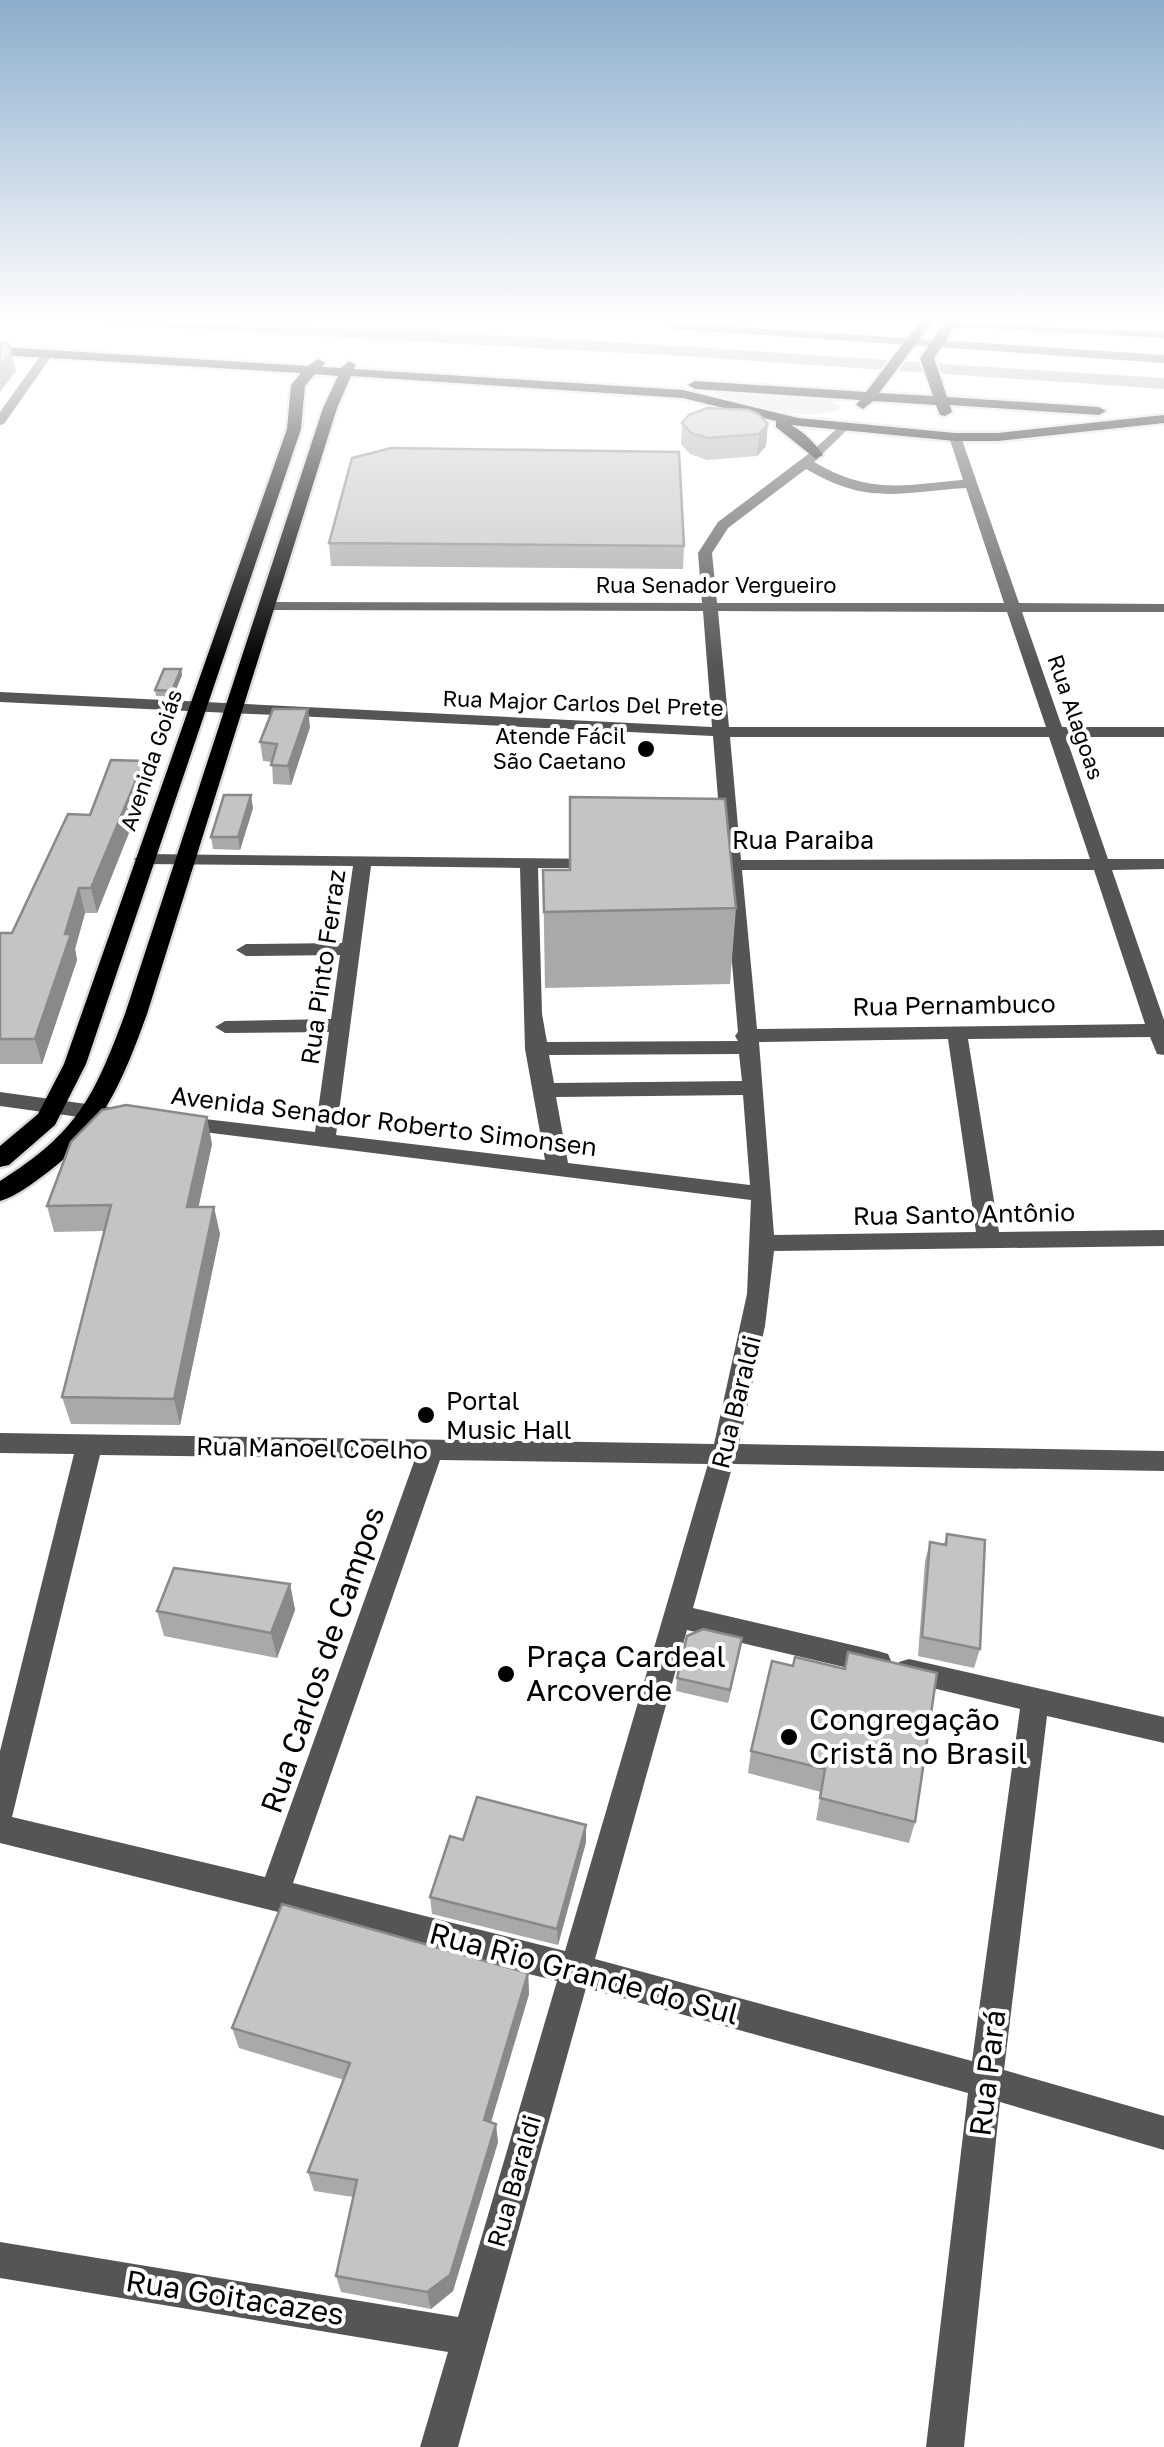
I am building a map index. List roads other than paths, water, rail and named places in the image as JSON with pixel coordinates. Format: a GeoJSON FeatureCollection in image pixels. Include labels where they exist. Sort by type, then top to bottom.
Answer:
{"type":"FeatureCollection","features":[{"type":"Feature","properties":{"kind":"main road","name":"Avenida Goiás"},"geometry":{"type":"LineString","coordinates":[[0,1159],[30,1138],[55,1106],[75,1064],[291,437]]}},
{"type":"Feature","properties":{"kind":"main road","name":"Avenida Goiás"},"geometry":{"type":"LineString","coordinates":[[0,1192],[56,1156],[96,1112],[136,1014],[210,782],[197,770],[228,709],[268,606],[323,437]]}},
{"type":"Feature","properties":{"kind":"main road"},"geometry":{"type":"LineString","coordinates":[[800,437],[811,459]]}},
{"type":"Feature","properties":{"kind":"main road"},"geometry":{"type":"LineString","coordinates":[[962,460],[973,447],[998,437]]}},
{"type":"Feature","properties":{"kind":"street","name":"Rua Baraldi"},"geometry":{"type":"LineString","coordinates":[[438,2447],[754,1337],[765,1243],[724,732],[705,566],[708,544],[723,526],[811,459],[833,437]]}},
{"type":"Feature","properties":{"kind":"street","name":"Rua Alagoas"},"geometry":{"type":"LineString","coordinates":[[959,437],[968,484],[1161,1036]]}},
{"type":"Feature","properties":{"kind":"street"},"geometry":{"type":"LineString","coordinates":[[811,459],[829,478],[867,490],[908,492],[968,484]]}},
{"type":"Feature","properties":{"kind":"street","name":"Rua Senador Vergueiro"},"geometry":{"type":"LineString","coordinates":[[268,606],[1164,608]]}},
{"type":"Feature","properties":{"kind":"street","name":"Rua Major Carlos Del Prete"},"geometry":{"type":"LineString","coordinates":[[2,702],[724,732],[1164,732]]}},
{"type":"Feature","properties":{"kind":"street"},"geometry":{"type":"LineString","coordinates":[[143,859],[622,863]]}},
{"type":"Feature","properties":{"kind":"street","name":"Rua Pinto Ferraz"},"geometry":{"type":"LineString","coordinates":[[324,1141],[363,860]]}},
{"type":"Feature","properties":{"kind":"street"},"geometry":{"type":"LineString","coordinates":[[529,861],[529,982],[536,1049],[558,1172]]}},
{"type":"Feature","properties":{"kind":"street","name":"Rua Paraiba"},"geometry":{"type":"LineString","coordinates":[[695,864],[1164,864]]}},
{"type":"Feature","properties":{"kind":"street"},"geometry":{"type":"LineString","coordinates":[[246,950],[352,948]]}},
{"type":"Feature","properties":{"kind":"street"},"geometry":{"type":"LineString","coordinates":[[225,1026],[340,1024]]}},
{"type":"Feature","properties":{"kind":"street"},"geometry":{"type":"LineString","coordinates":[[957,1033],[989,1242]]}},
{"type":"Feature","properties":{"kind":"street","name":"Rua Pernambuco"},"geometry":{"type":"LineString","coordinates":[[536,1049],[957,1033],[1161,1036]]}},
{"type":"Feature","properties":{"kind":"street"},"geometry":{"type":"LineString","coordinates":[[543,1090],[750,1088]]}},
{"type":"Feature","properties":{"kind":"street"},"geometry":{"type":"LineString","coordinates":[[0,1099],[124,1116]]}},
{"type":"Feature","properties":{"kind":"street","name":"Avenida Senador Roberto Simonsen"},"geometry":{"type":"LineString","coordinates":[[161,1120],[558,1172],[762,1194]]}},
{"type":"Feature","properties":{"kind":"street","name":"Rua Santo Antônio"},"geometry":{"type":"LineString","coordinates":[[765,1243],[1164,1238]]}},
{"type":"Feature","properties":{"kind":"street","name":"Rua Manoel Coelho"},"geometry":{"type":"LineString","coordinates":[[0,1443],[1164,1461]]}},
{"type":"Feature","properties":{"kind":"street"},"geometry":{"type":"LineString","coordinates":[[0,1810],[90,1446]]}},
{"type":"Feature","properties":{"kind":"street","name":"Rua Carlos de Campos"},"geometry":{"type":"LineString","coordinates":[[276,1892],[431,1450]]}},
{"type":"Feature","properties":{"kind":"street"},"geometry":{"type":"LineString","coordinates":[[676,1616],[1164,1730]]}},
{"type":"Feature","properties":{"kind":"street","name":"Rua Pará"},"geometry":{"type":"LineString","coordinates":[[945,2447],[986,2081],[1035,1700]]}},
{"type":"Feature","properties":{"kind":"street","name":"Rua Rio Grande do Sul"},"geometry":{"type":"LineString","coordinates":[[0,1829],[276,1892],[986,2081],[1164,2134]]}},
{"type":"Feature","properties":{"kind":"street","name":"Rua Goitacazes"},"geometry":{"type":"LineString","coordinates":[[0,2260],[470,2337]]}},
{"type":"Feature","properties":{"kind":"place","name":"Atende Fácil São Caetano"},"geometry":{"type":"Point","coordinates":[646,749]}},
{"type":"Feature","properties":{"kind":"place","name":"Portal Music Hall"},"geometry":{"type":"Point","coordinates":[426,1415]}},
{"type":"Feature","properties":{"kind":"place","name":"Praça Cardeal Arcoverde"},"geometry":{"type":"Point","coordinates":[506,1674]}},
{"type":"Feature","properties":{"kind":"place","name":"Congregação Cristã no Brasil"},"geometry":{"type":"Point","coordinates":[789,1737]}}]}
